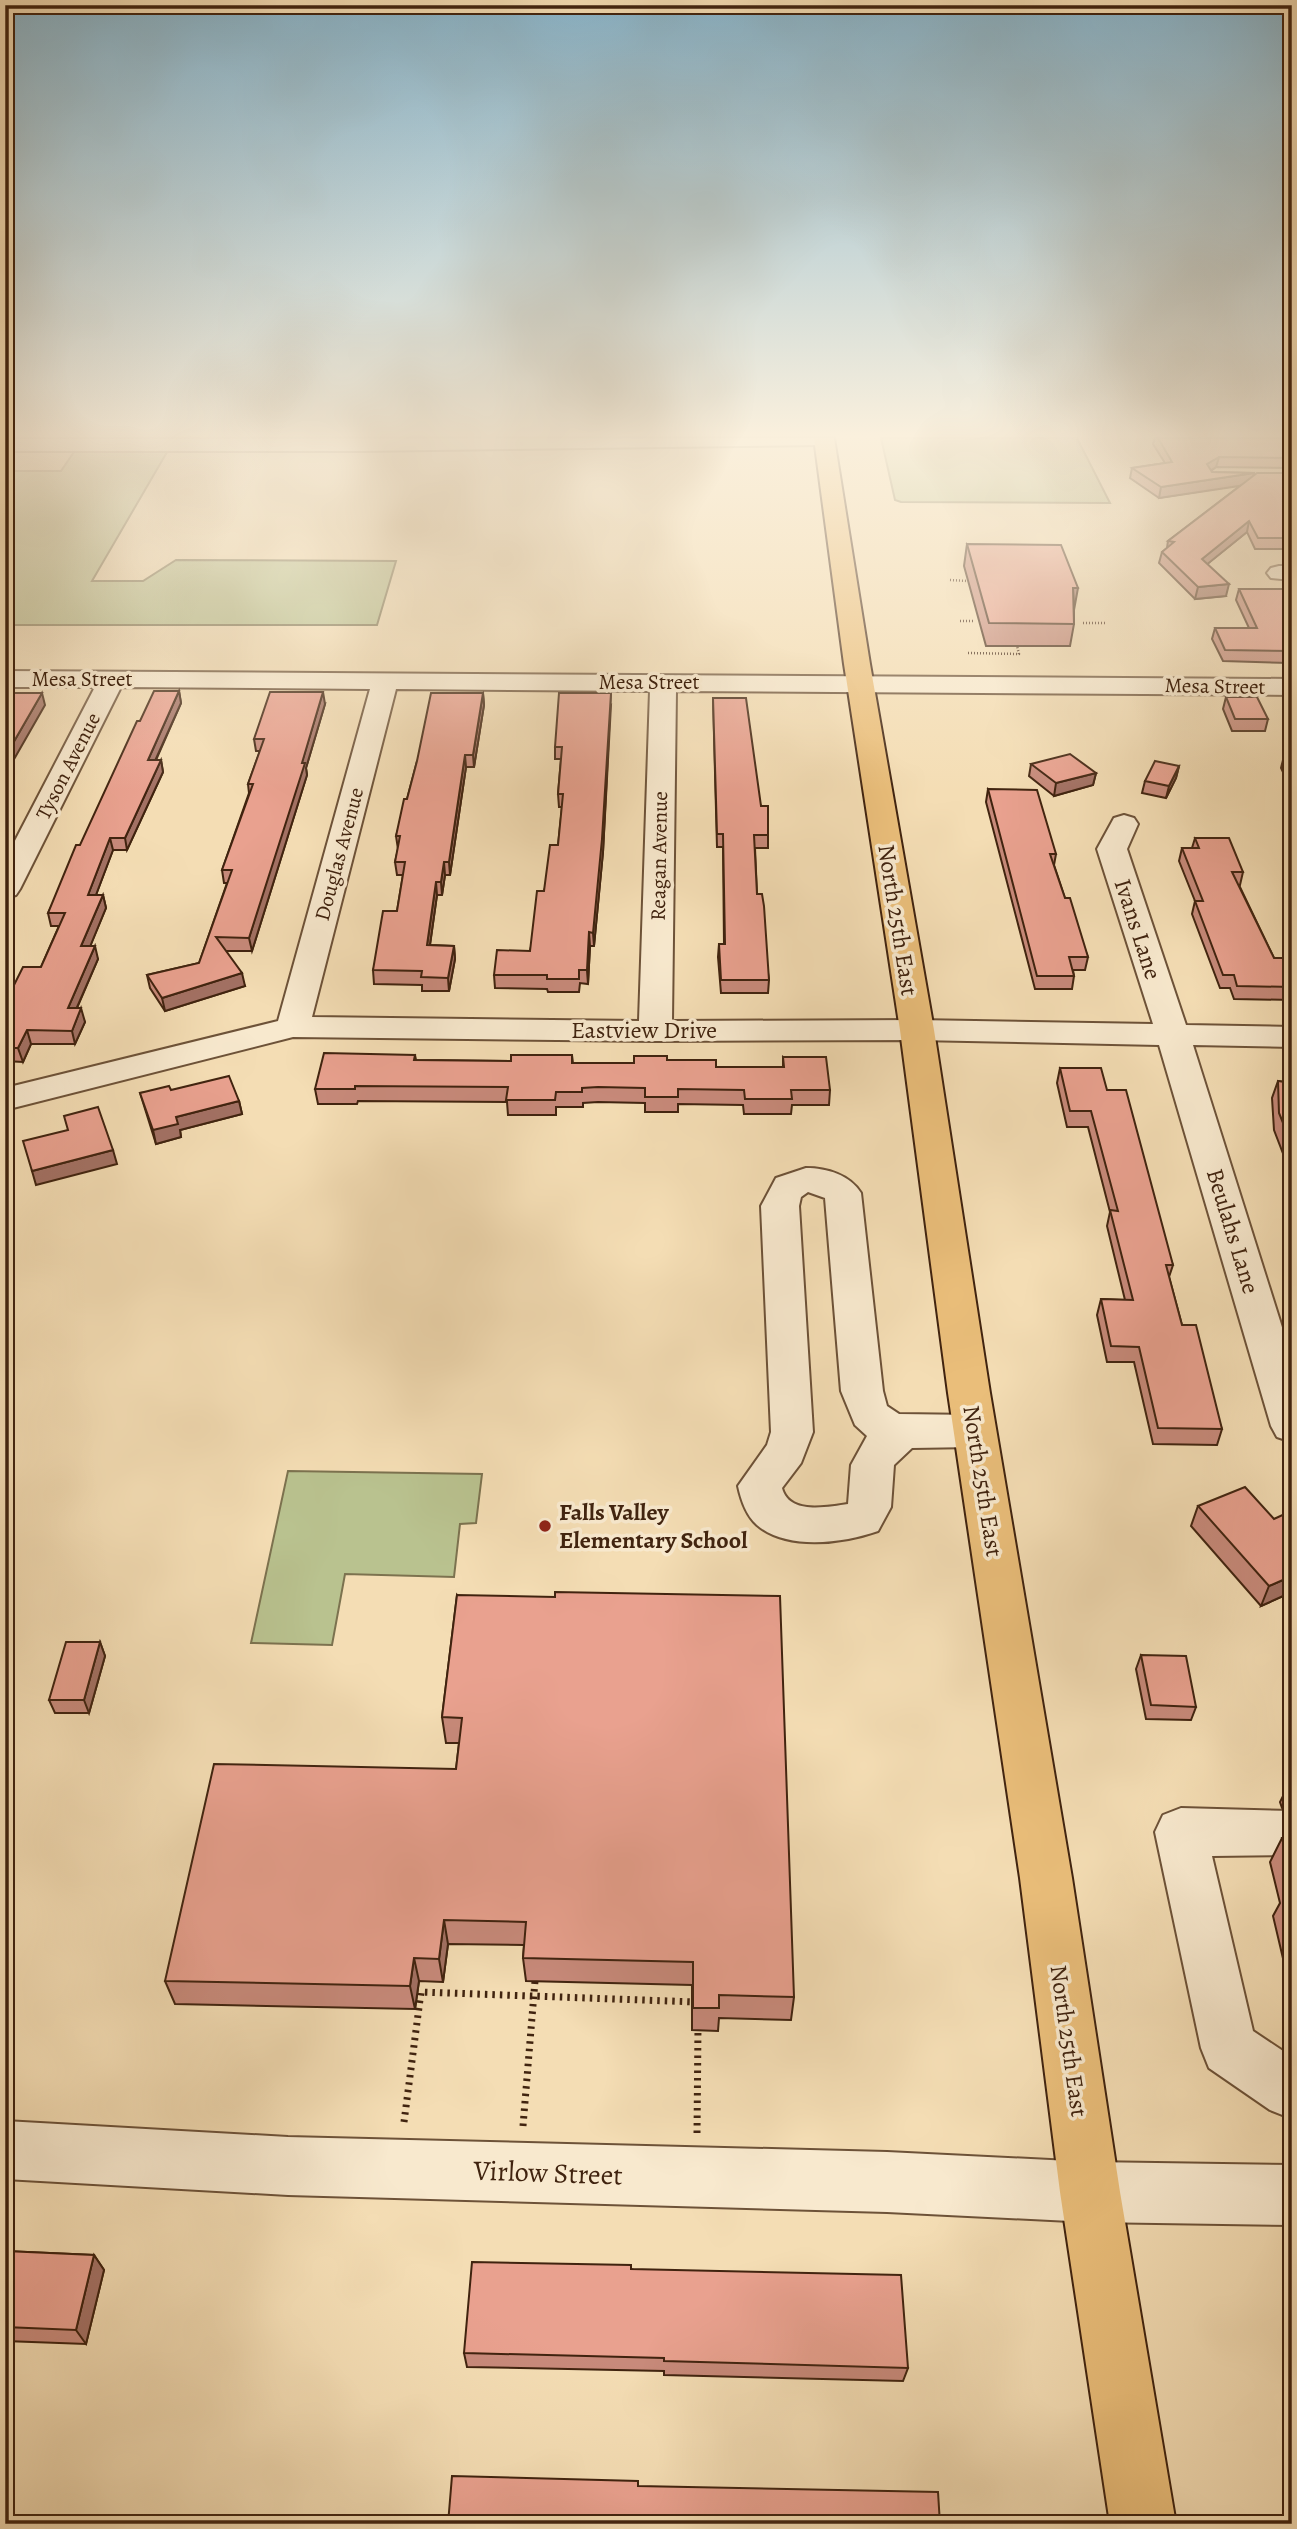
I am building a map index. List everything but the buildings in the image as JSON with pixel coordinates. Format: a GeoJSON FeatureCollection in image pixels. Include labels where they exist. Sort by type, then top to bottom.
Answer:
{"type":"FeatureCollection","features":[{"type":"Feature","properties":{"kind":"main road","name":"North 25th East"},"geometry":{"type":"LineString","coordinates":[[841,556],[1143,2524]]}},
{"type":"Feature","properties":{"kind":"street","name":"Mesa Street"},"geometry":{"type":"LineString","coordinates":[[5,679],[1292,687]]}},
{"type":"Feature","properties":{"kind":"street","name":"Tyson Avenue"},"geometry":{"type":"LineString","coordinates":[[5,889],[112,679]]}},
{"type":"Feature","properties":{"kind":"street","name":"Reagan Avenue"},"geometry":{"type":"LineString","coordinates":[[655,1031],[663,681]]}},
{"type":"Feature","properties":{"kind":"street","name":"Douglas Avenue"},"geometry":{"type":"LineString","coordinates":[[293,1027],[385,682]]}},
{"type":"Feature","properties":{"kind":"street","name":"Ivans Lane"},"geometry":{"type":"LineString","coordinates":[[1124,824],[1112,849],[1173,1036]]}},
{"type":"Feature","properties":{"kind":"street","name":"Eastview Drive"},"geometry":{"type":"LineString","coordinates":[[5,1099],[293,1027],[655,1031],[916,1030],[1292,1037]]}},
{"type":"Feature","properties":{"kind":"street","name":"Beulahs Lane"},"geometry":{"type":"LineString","coordinates":[[1173,1036],[1292,1426]]}},
{"type":"Feature","properties":{"kind":"street"},"geometry":{"type":"LineString","coordinates":[[904,1432],[884,1443],[872,1459],[872,1507],[862,1519],[826,1524],[787,1521],[768,1511],[760,1500],[760,1486],[786,1451],[792,1432],[780,1206],[782,1193],[794,1182],[818,1181],[835,1186],[843,1193],[862,1391],[867,1410],[880,1424],[904,1432],[975,1431]]}},
{"type":"Feature","properties":{"kind":"street"},"geometry":{"type":"LineString","coordinates":[[1288,1833],[1181,1832],[1229,2048],[1290,2090]]}},
{"type":"Feature","properties":{"kind":"street","name":"Virlow Street"},"geometry":{"type":"LineString","coordinates":[[5,2150],[288,2166],[887,2182],[1090,2192],[1292,2194]]}},
{"type":"Feature","properties":{"kind":"path"},"geometry":{"type":"LineString","coordinates":[[950,580],[968,580]]}},
{"type":"Feature","properties":{"kind":"path"},"geometry":{"type":"LineString","coordinates":[[960,621],[974,621]]}},
{"type":"Feature","properties":{"kind":"path"},"geometry":{"type":"LineString","coordinates":[[1083,622],[1105,623]]}},
{"type":"Feature","properties":{"kind":"path"},"geometry":{"type":"LineString","coordinates":[[968,653],[1019,654],[1017,646]]}},
{"type":"Feature","properties":{"kind":"path"},"geometry":{"type":"LineString","coordinates":[[523,2126],[535,1981]]}},
{"type":"Feature","properties":{"kind":"path"},"geometry":{"type":"LineString","coordinates":[[404,2122],[421,1992],[699,2002],[697,2133]]}},
{"type":"Feature","properties":{"kind":"green space"},"geometry":{"type":"Polygon","coordinates":[[[5,556],[107,556],[92,581],[143,581],[176,560],[396,561],[377,625],[5,625],[5,556]]]}},
{"type":"Feature","properties":{"kind":"green space"},"geometry":{"type":"Polygon","coordinates":[[[288,1471],[482,1474],[476,1523],[460,1524],[454,1577],[345,1574],[332,1645],[251,1643],[288,1471]]]}},
{"type":"Feature","properties":{"kind":"place","name":"Falls Valley Elementary School"},"geometry":{"type":"Point","coordinates":[545,1526]}}]}
